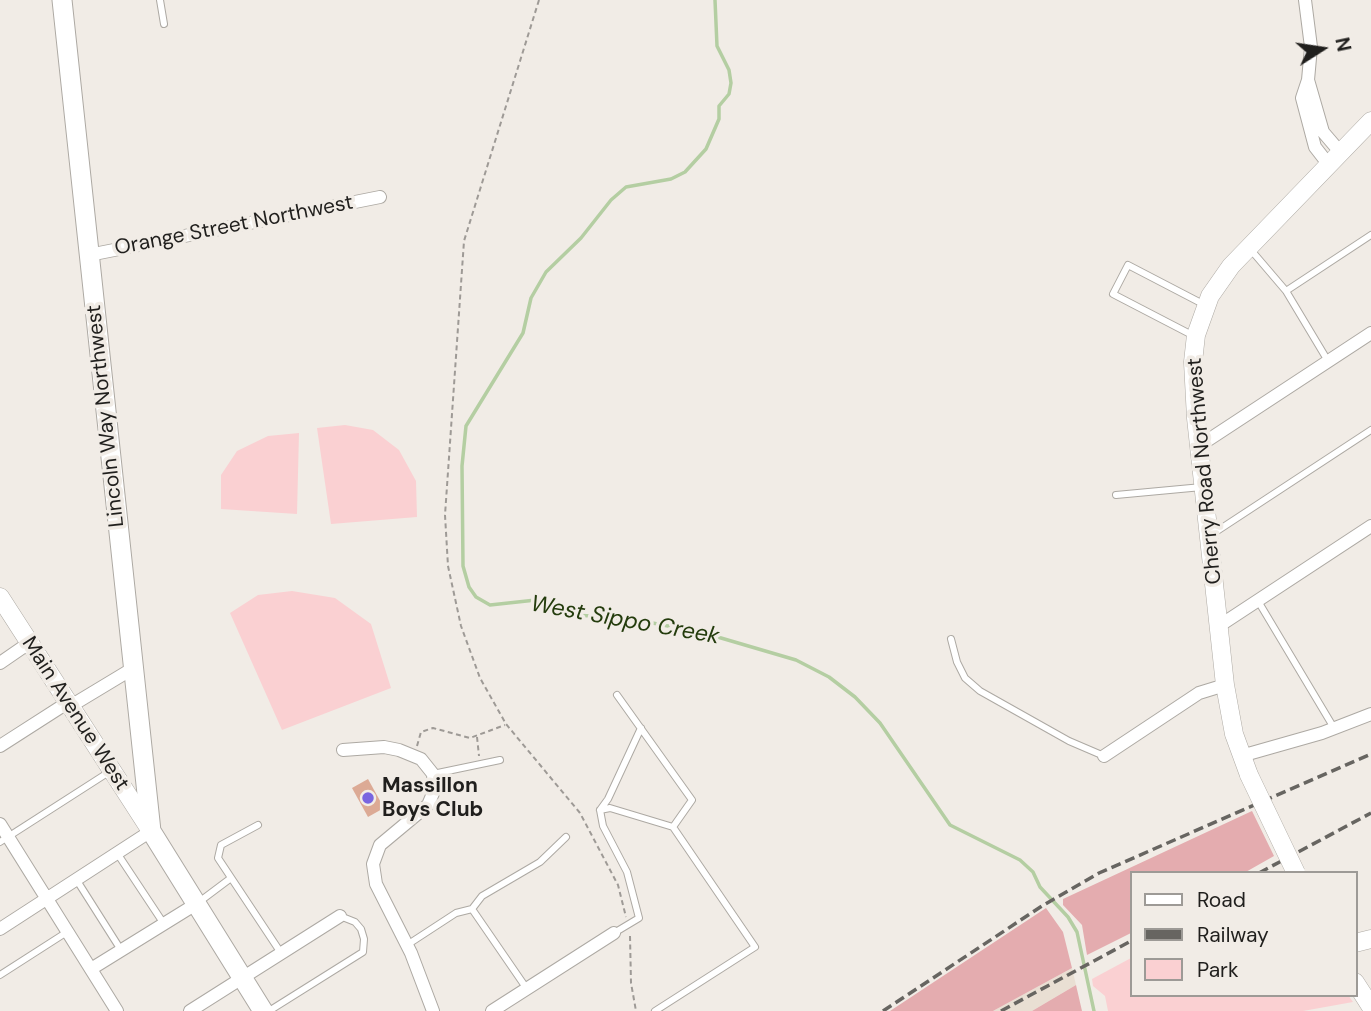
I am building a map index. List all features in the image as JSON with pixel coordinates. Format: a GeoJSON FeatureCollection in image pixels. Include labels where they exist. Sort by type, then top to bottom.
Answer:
{"type":"FeatureCollection","features":[{"type":"Feature","properties":{"kind":"main road","name":"Lincoln Way Northwest"},"geometry":{"type":"LineString","coordinates":[[62,0],[151,831]]}},
{"type":"Feature","properties":{"kind":"main road"},"geometry":{"type":"LineString","coordinates":[[151,831],[263,1011]]}},
{"type":"Feature","properties":{"kind":"street"},"geometry":{"type":"LineString","coordinates":[[1305,0],[1311,47],[1308,80],[1301,98],[1315,147],[1335,159]]}},
{"type":"Feature","properties":{"kind":"street","name":"Cherry Road Northwest"},"geometry":{"type":"LineString","coordinates":[[1295,871],[1249,775],[1234,734],[1225,685],[1199,446],[1194,386],[1195,337],[1205,305],[1220,281],[1371,121]]}},
{"type":"Feature","properties":{"kind":"street","name":"Orange Street Northwest"},"geometry":{"type":"LineString","coordinates":[[89,255],[380,197]]}},
{"type":"Feature","properties":{"kind":"street"},"geometry":{"type":"LineString","coordinates":[[1199,446],[1371,332]]}},
{"type":"Feature","properties":{"kind":"street"},"geometry":{"type":"LineString","coordinates":[[1219,626],[1371,526]]}},
{"type":"Feature","properties":{"kind":"street","name":"Main Avenue West"},"geometry":{"type":"LineString","coordinates":[[0,597],[151,831]]}},
{"type":"Feature","properties":{"kind":"street"},"geometry":{"type":"LineString","coordinates":[[0,663],[29,643]]}},
{"type":"Feature","properties":{"kind":"street"},"geometry":{"type":"LineString","coordinates":[[0,746],[132,668]]}},
{"type":"Feature","properties":{"kind":"street"},"geometry":{"type":"LineString","coordinates":[[1104,756],[1199,693],[1225,685]]}},
{"type":"Feature","properties":{"kind":"street"},"geometry":{"type":"LineString","coordinates":[[1241,756],[1334,729],[1371,714]]}},
{"type":"Feature","properties":{"kind":"street"},"geometry":{"type":"LineString","coordinates":[[343,750],[384,747],[413,755],[429,766],[433,774],[434,791],[428,806],[380,845],[373,864],[376,884],[407,945],[433,1011]]}},
{"type":"Feature","properties":{"kind":"street"},"geometry":{"type":"LineString","coordinates":[[0,824],[4,839],[46,898],[117,1011]]}},
{"type":"Feature","properties":{"kind":"street"},"geometry":{"type":"LineString","coordinates":[[0,929],[151,831]]}},
{"type":"Feature","properties":{"kind":"street"},"geometry":{"type":"LineString","coordinates":[[90,969],[196,904]]}},
{"type":"Feature","properties":{"kind":"street"},"geometry":{"type":"LineString","coordinates":[[190,1011],[340,916]]}},
{"type":"Feature","properties":{"kind":"street"},"geometry":{"type":"LineString","coordinates":[[492,1011],[614,933]]}},
{"type":"Feature","properties":{"kind":"street"},"geometry":{"type":"LineString","coordinates":[[1357,985],[1371,1007]]}},
{"type":"Feature","properties":{"kind":"lane"},"geometry":{"type":"LineString","coordinates":[[160,0],[164,24]]}},
{"type":"Feature","properties":{"kind":"lane"},"geometry":{"type":"LineString","coordinates":[[1286,292],[1371,235]]}},
{"type":"Feature","properties":{"kind":"lane"},"geometry":{"type":"LineString","coordinates":[[1249,248],[1286,292],[1328,361]]}},
{"type":"Feature","properties":{"kind":"lane"},"geometry":{"type":"LineString","coordinates":[[1195,337],[1113,294],[1128,265],[1205,305]]}},
{"type":"Feature","properties":{"kind":"lane"},"geometry":{"type":"LineString","coordinates":[[1209,536],[1371,430]]}},
{"type":"Feature","properties":{"kind":"lane"},"geometry":{"type":"LineString","coordinates":[[1116,495],[1204,486]]}},
{"type":"Feature","properties":{"kind":"lane"},"geometry":{"type":"LineString","coordinates":[[1258,601],[1334,729]]}},
{"type":"Feature","properties":{"kind":"lane"},"geometry":{"type":"LineString","coordinates":[[951,639],[965,678],[980,691],[1069,741],[1104,756]]}},
{"type":"Feature","properties":{"kind":"lane"},"geometry":{"type":"LineString","coordinates":[[617,695],[692,800],[673,827]]}},
{"type":"Feature","properties":{"kind":"lane"},"geometry":{"type":"LineString","coordinates":[[614,933],[639,918],[627,872],[603,826],[600,810],[608,799],[641,728]]}},
{"type":"Feature","properties":{"kind":"lane"},"geometry":{"type":"LineString","coordinates":[[433,774],[500,760]]}},
{"type":"Feature","properties":{"kind":"lane"},"geometry":{"type":"LineString","coordinates":[[4,839],[111,771]]}},
{"type":"Feature","properties":{"kind":"lane"},"geometry":{"type":"LineString","coordinates":[[600,810],[610,808],[673,827],[755,947],[655,1011]]}},
{"type":"Feature","properties":{"kind":"lane"},"geometry":{"type":"LineString","coordinates":[[258,825],[221,845],[218,858],[281,953]]}},
{"type":"Feature","properties":{"kind":"lane"},"geometry":{"type":"LineString","coordinates":[[407,945],[456,912],[472,909],[482,896],[540,862],[566,836]]}},
{"type":"Feature","properties":{"kind":"lane"},"geometry":{"type":"LineString","coordinates":[[117,853],[163,924]]}},
{"type":"Feature","properties":{"kind":"lane"},"geometry":{"type":"LineString","coordinates":[[196,904],[231,878]]}},
{"type":"Feature","properties":{"kind":"lane"},"geometry":{"type":"LineString","coordinates":[[76,879],[121,950]]}},
{"type":"Feature","properties":{"kind":"lane"},"geometry":{"type":"LineString","coordinates":[[472,909],[527,989]]}},
{"type":"Feature","properties":{"kind":"lane"},"geometry":{"type":"LineString","coordinates":[[269,1011],[363,952],[364,939],[360,929],[355,922],[340,916]]}},
{"type":"Feature","properties":{"kind":"lane"},"geometry":{"type":"LineString","coordinates":[[0,975],[67,932]]}},
{"type":"Feature","properties":{"kind":"path"},"geometry":{"type":"LineString","coordinates":[[538,0],[464,241],[445,515],[448,566],[461,626],[480,678],[506,724],[580,813],[618,886],[632,944],[631,983],[636,1011]]}},
{"type":"Feature","properties":{"kind":"path"},"geometry":{"type":"LineString","coordinates":[[413,755],[421,732],[433,728],[470,738],[506,724]]}},
{"type":"Feature","properties":{"kind":"path"},"geometry":{"type":"LineString","coordinates":[[477,736],[482,764]]}},
{"type":"Feature","properties":{"kind":"shaded area"},"geometry":{"type":"Polygon","coordinates":[[[1252,811],[1274,856],[1248,871],[1130,871],[1130,934],[1087,955],[1082,925],[1063,905],[1063,899],[1252,811]]]}},
{"type":"Feature","properties":{"kind":"shaded area"},"geometry":{"type":"Polygon","coordinates":[[[1046,908],[1063,932],[1072,968],[993,1011],[890,1011],[1046,908]]]}},
{"type":"Feature","properties":{"kind":"shaded area"},"geometry":{"type":"Polygon","coordinates":[[[1072,968],[1076,985],[1032,1011],[993,1011],[1072,968]]]}},
{"type":"Feature","properties":{"kind":"shaded area"},"geometry":{"type":"Polygon","coordinates":[[[1076,985],[1082,1011],[1032,1011],[1076,985]]]}},
{"type":"Feature","properties":{"kind":"green space"},"geometry":{"type":"Polygon","coordinates":[[[345,425],[373,430],[399,450],[416,481],[417,517],[331,524],[317,428],[345,425]]]}},
{"type":"Feature","properties":{"kind":"green space"},"geometry":{"type":"Polygon","coordinates":[[[299,433],[297,514],[221,509],[221,475],[237,451],[268,436],[299,433]]]}},
{"type":"Feature","properties":{"kind":"green space"},"geometry":{"type":"Polygon","coordinates":[[[292,591],[335,598],[371,624],[391,688],[282,730],[230,613],[258,595],[292,591]]]}},
{"type":"Feature","properties":{"kind":"green space"},"geometry":{"type":"Polygon","coordinates":[[[1130,959],[1130,997],[1349,997],[1353,1002],[1303,1011],[1108,1011],[1105,996],[1093,986],[1092,979],[1130,959]]]}},
{"type":"Feature","properties":{"kind":"building","name":"Massillon Boys Club"},"geometry":{"type":"Polygon","coordinates":[[[368,779],[384,808],[368,817],[352,788],[368,779]]]}},
{"type":"Feature","properties":{"kind":"waterway","name":"West Sippo Creek"},"geometry":{"type":"LineString","coordinates":[[715,0],[717,46],[729,70],[731,83],[729,94],[719,106],[719,119],[706,149],[685,172],[671,179],[626,187],[611,200],[581,238],[546,272],[531,298],[523,333],[466,426],[462,466],[463,566],[469,587],[476,597],[490,605],[536,600],[578,615],[637,620],[704,633],[796,660],[829,677],[855,697],[880,723],[950,825],[1020,860],[1033,872],[1040,887],[1068,917],[1077,932],[1094,1011]]}},
{"type":"Feature","properties":{"kind":"railway"},"geometry":{"type":"LineString","coordinates":[[883,1011],[1042,906],[1099,873],[1371,754]]}},
{"type":"Feature","properties":{"kind":"railway"},"geometry":{"type":"LineString","coordinates":[[1263,871],[1371,813]]}},
{"type":"Feature","properties":{"kind":"railway"},"geometry":{"type":"LineString","coordinates":[[1001,1011],[1130,942]]}},
{"type":"Feature","properties":{"kind":"place","name":"Massillon Boys Club"},"geometry":{"type":"Point","coordinates":[368,798]}}]}
